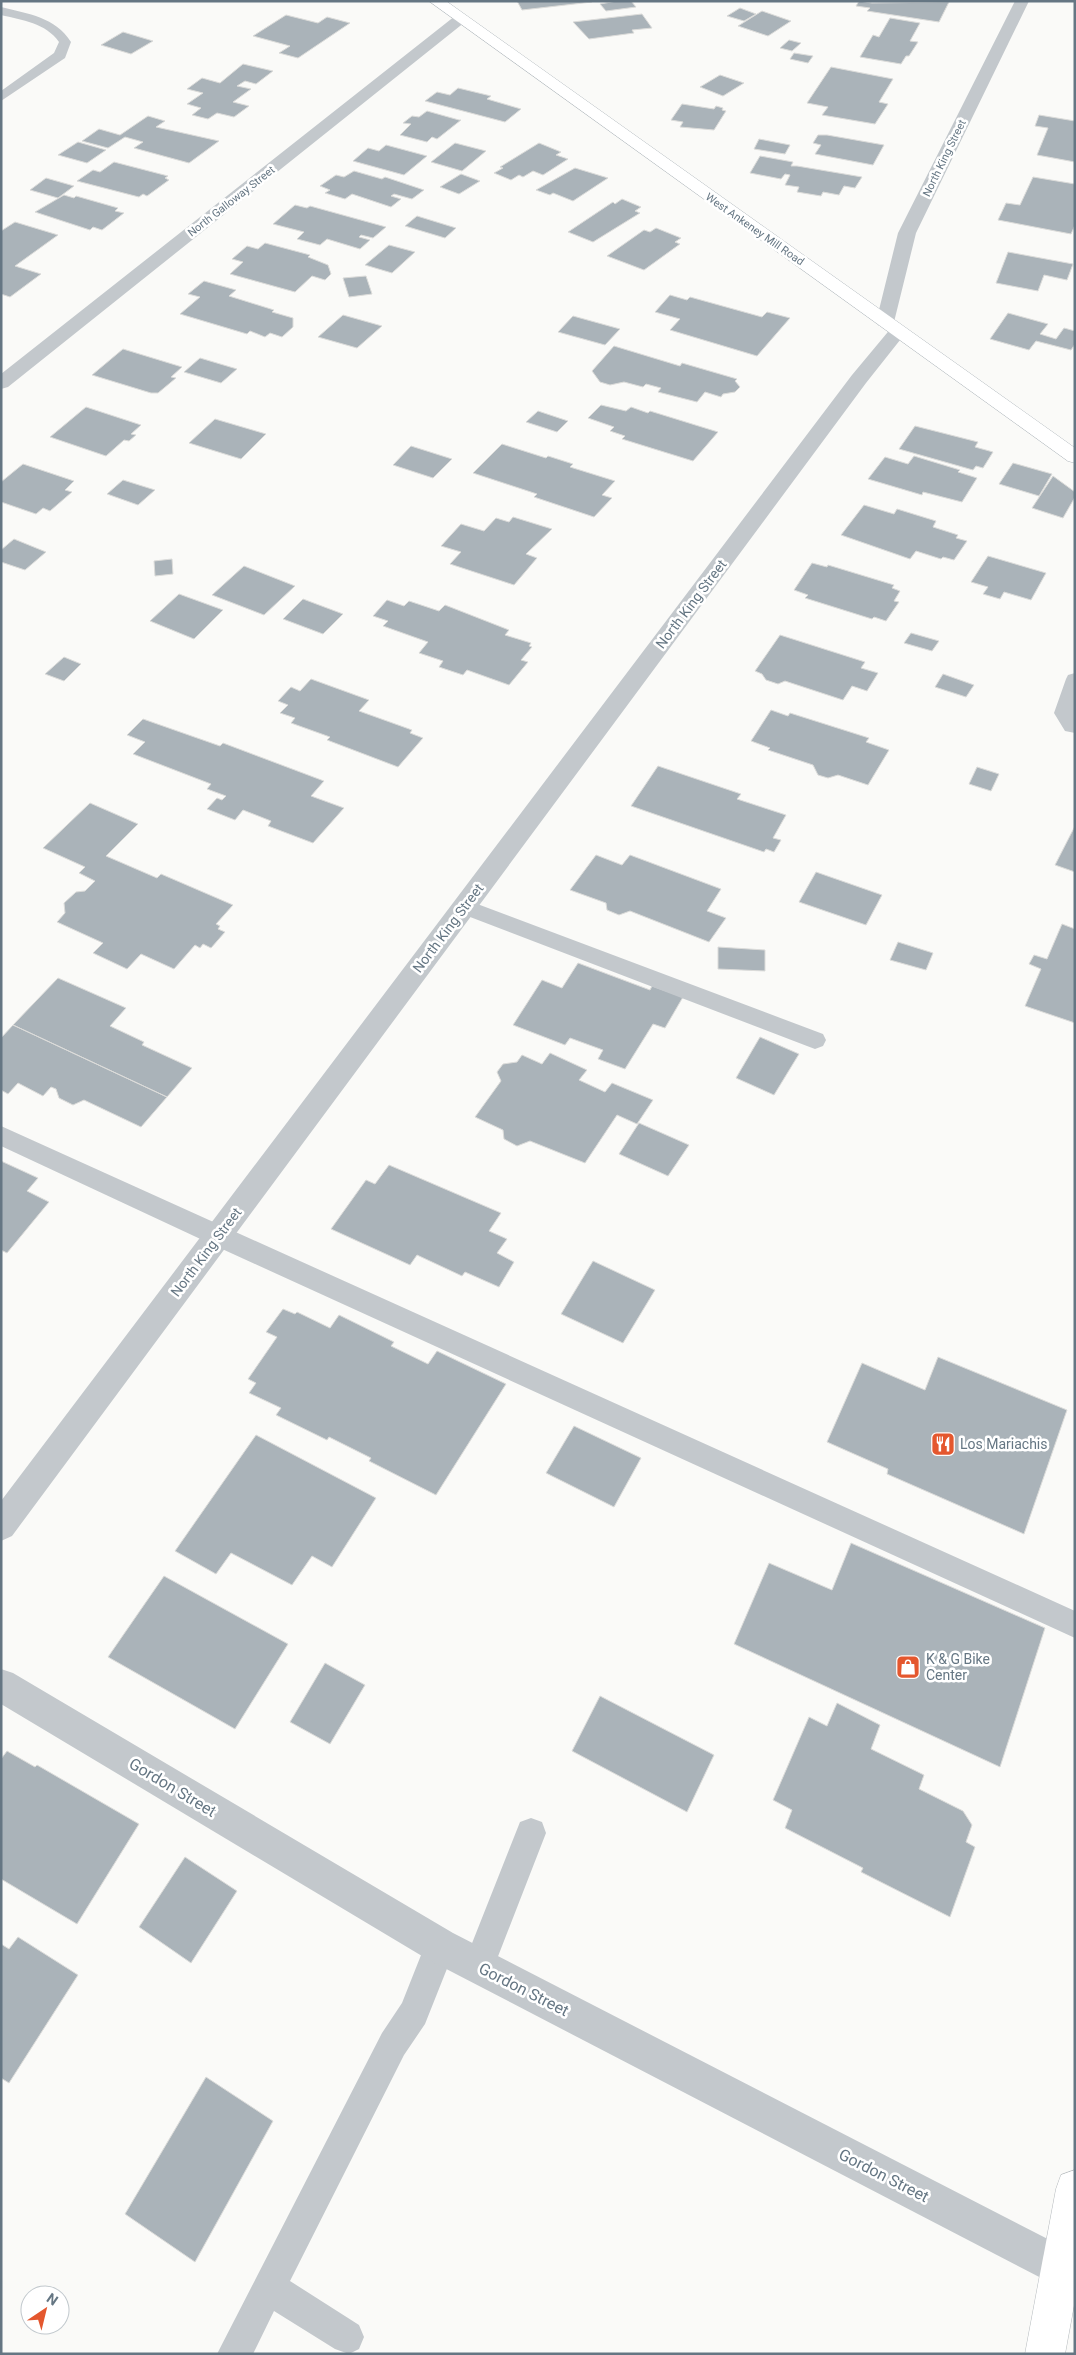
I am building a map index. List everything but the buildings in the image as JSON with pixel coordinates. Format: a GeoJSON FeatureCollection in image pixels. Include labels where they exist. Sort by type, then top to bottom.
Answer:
{"type":"FeatureCollection","features":[{"type":"Feature","properties":{"kind":"main road","name":"West Ankeney Mill Road"},"geometry":{"type":"LineString","coordinates":[[436,1],[1075,457]]}},
{"type":"Feature","properties":{"kind":"main road"},"geometry":{"type":"LineString","coordinates":[[1045,2354],[1075,2189]]}},
{"type":"Feature","properties":{"kind":"street","name":"North King Street"},"geometry":{"type":"LineString","coordinates":[[1,1526],[859,379],[892,327],[907,233],[1022,1]]}},
{"type":"Feature","properties":{"kind":"street","name":"North Galloway Street"},"geometry":{"type":"LineString","coordinates":[[1,383],[460,19]]}},
{"type":"Feature","properties":{"kind":"street","name":"Gordon Street"},"geometry":{"type":"LineString","coordinates":[[1,1685],[440,1946],[1061,2267]]}},
{"type":"Feature","properties":{"kind":"lane"},"geometry":{"type":"LineString","coordinates":[[1,11],[51,25],[60,32],[65,42],[60,55],[1,97]]}},
{"type":"Feature","properties":{"kind":"lane"},"geometry":{"type":"LineString","coordinates":[[1075,679],[1064,713],[1075,728]]}},
{"type":"Feature","properties":{"kind":"lane"},"geometry":{"type":"LineString","coordinates":[[464,907],[815,1040]]}},
{"type":"Feature","properties":{"kind":"lane"},"geometry":{"type":"LineString","coordinates":[[1,1135],[218,1236],[1075,1625]]}},
{"type":"Feature","properties":{"kind":"lane"},"geometry":{"type":"LineString","coordinates":[[479,1966],[530,1833]]}},
{"type":"Feature","properties":{"kind":"lane"},"geometry":{"type":"LineString","coordinates":[[234,2354],[393,2044],[414,2013],[440,1946]]}},
{"type":"Feature","properties":{"kind":"lane"},"geometry":{"type":"LineString","coordinates":[[268,2287],[347,2337]]}},
{"type":"Feature","properties":{"kind":"place","name":"Los Mariachis"},"geometry":{"type":"Point","coordinates":[943,1444]}},
{"type":"Feature","properties":{"kind":"place","name":"K & G Bike Center"},"geometry":{"type":"Point","coordinates":[908,1667]}}]}
